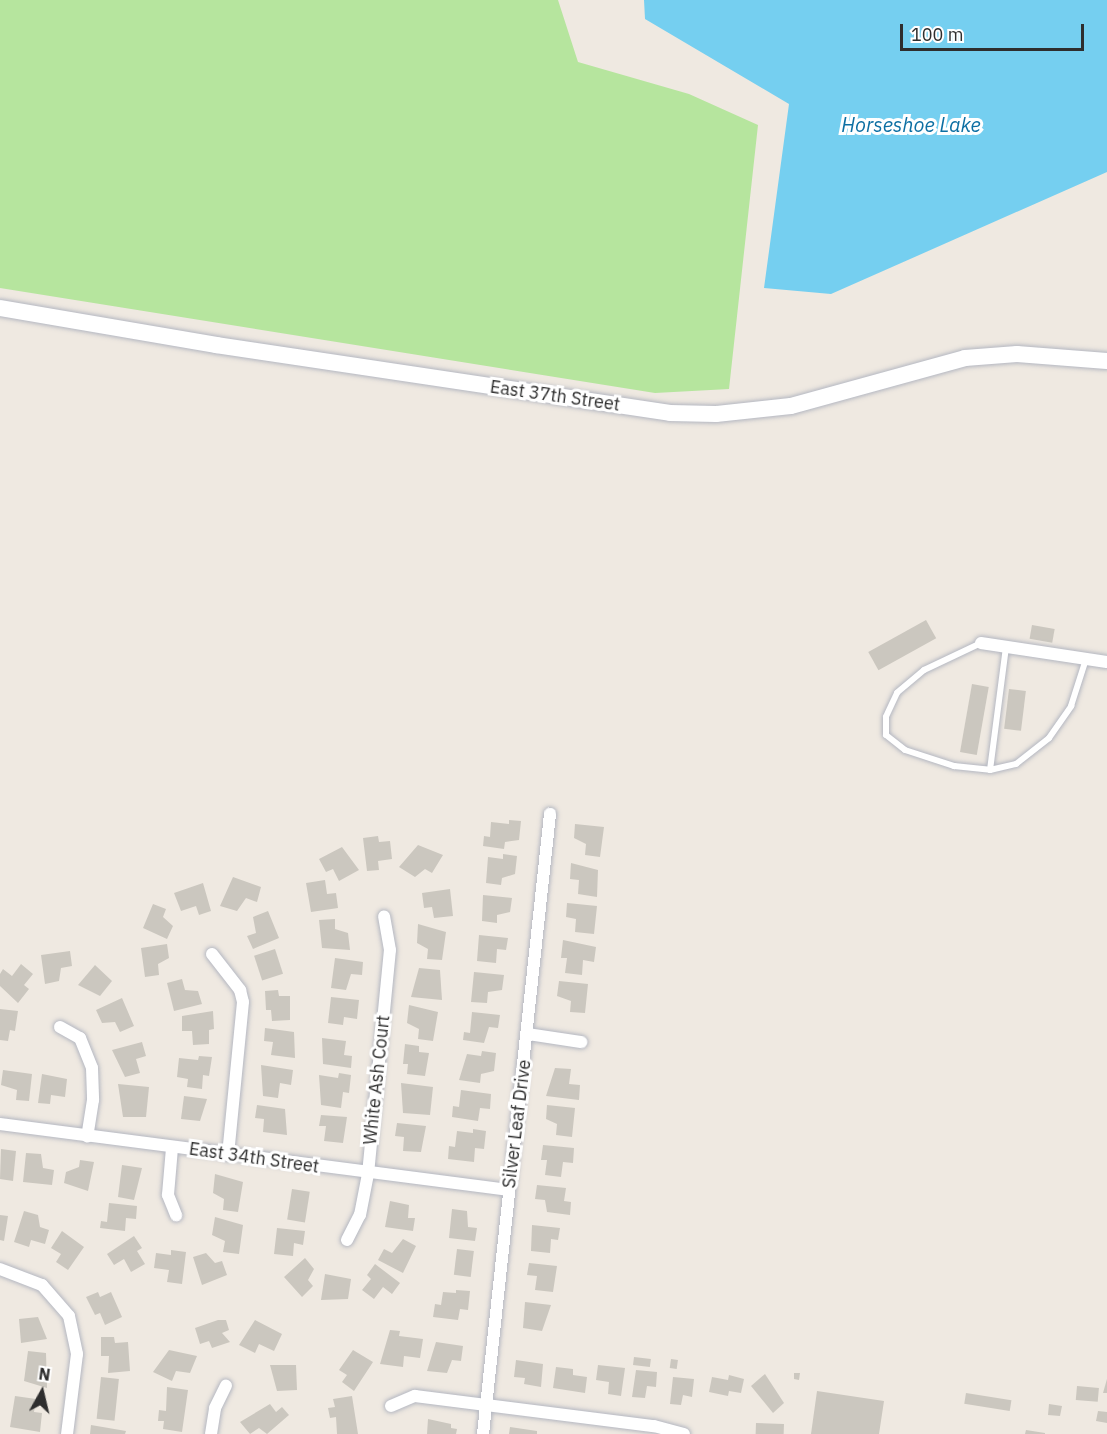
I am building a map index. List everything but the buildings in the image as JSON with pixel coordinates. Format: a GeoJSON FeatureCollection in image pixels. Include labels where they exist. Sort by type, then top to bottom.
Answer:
{"type":"FeatureCollection","features":[{"type":"Feature","properties":{"kind":"main road","name":"East 37th Street"},"geometry":{"type":"LineString","coordinates":[[0,308],[216,345],[670,413],[716,414],[791,406],[965,358],[1017,354],[1107,362]]}},
{"type":"Feature","properties":{"kind":"street"},"geometry":{"type":"LineString","coordinates":[[981,643],[1107,662]]}},
{"type":"Feature","properties":{"kind":"street","name":"Silver Leaf Drive"},"geometry":{"type":"LineString","coordinates":[[483,1434],[550,814]]}},
{"type":"Feature","properties":{"kind":"street","name":"White Ash Court"},"geometry":{"type":"LineString","coordinates":[[347,1240],[360,1215],[368,1174],[390,950],[384,917]]}},
{"type":"Feature","properties":{"kind":"street"},"geometry":{"type":"LineString","coordinates":[[212,954],[240,990],[243,1002],[228,1155]]}},
{"type":"Feature","properties":{"kind":"street"},"geometry":{"type":"LineString","coordinates":[[60,1028],[80,1038],[92,1068],[93,1100],[87,1137]]}},
{"type":"Feature","properties":{"kind":"street"},"geometry":{"type":"LineString","coordinates":[[528,1034],[581,1042]]}},
{"type":"Feature","properties":{"kind":"street","name":"East 34th Street"},"geometry":{"type":"LineString","coordinates":[[0,1124],[368,1174],[509,1190]]}},
{"type":"Feature","properties":{"kind":"street"},"geometry":{"type":"LineString","coordinates":[[172,1148],[168,1195],[176,1215]]}},
{"type":"Feature","properties":{"kind":"street"},"geometry":{"type":"LineString","coordinates":[[0,1269],[42,1285],[69,1316],[77,1354],[67,1434]]}},
{"type":"Feature","properties":{"kind":"street"},"geometry":{"type":"LineString","coordinates":[[211,1434],[215,1408],[226,1385]]}},
{"type":"Feature","properties":{"kind":"street"},"geometry":{"type":"LineString","coordinates":[[391,1406],[415,1396],[654,1426],[684,1434]]}},
{"type":"Feature","properties":{"kind":"lane"},"geometry":{"type":"LineString","coordinates":[[981,643],[924,670],[897,693],[885,726],[886,735],[905,750],[954,766],[990,770],[1016,764],[1049,738],[1071,706],[1086,659]]}},
{"type":"Feature","properties":{"kind":"lane"},"geometry":{"type":"LineString","coordinates":[[990,770],[1006,647]]}},
{"type":"Feature","properties":{"kind":"green space"},"geometry":{"type":"Polygon","coordinates":[[[0,0],[558,0],[578,62],[689,94],[758,125],[729,389],[655,393],[0,288],[0,0]]]}},
{"type":"Feature","properties":{"kind":"water","name":"Horseshoe Lake"},"geometry":{"type":"Polygon","coordinates":[[[644,0],[1107,0],[1107,172],[831,294],[764,288],[789,104],[645,19],[644,0]]]}}]}
